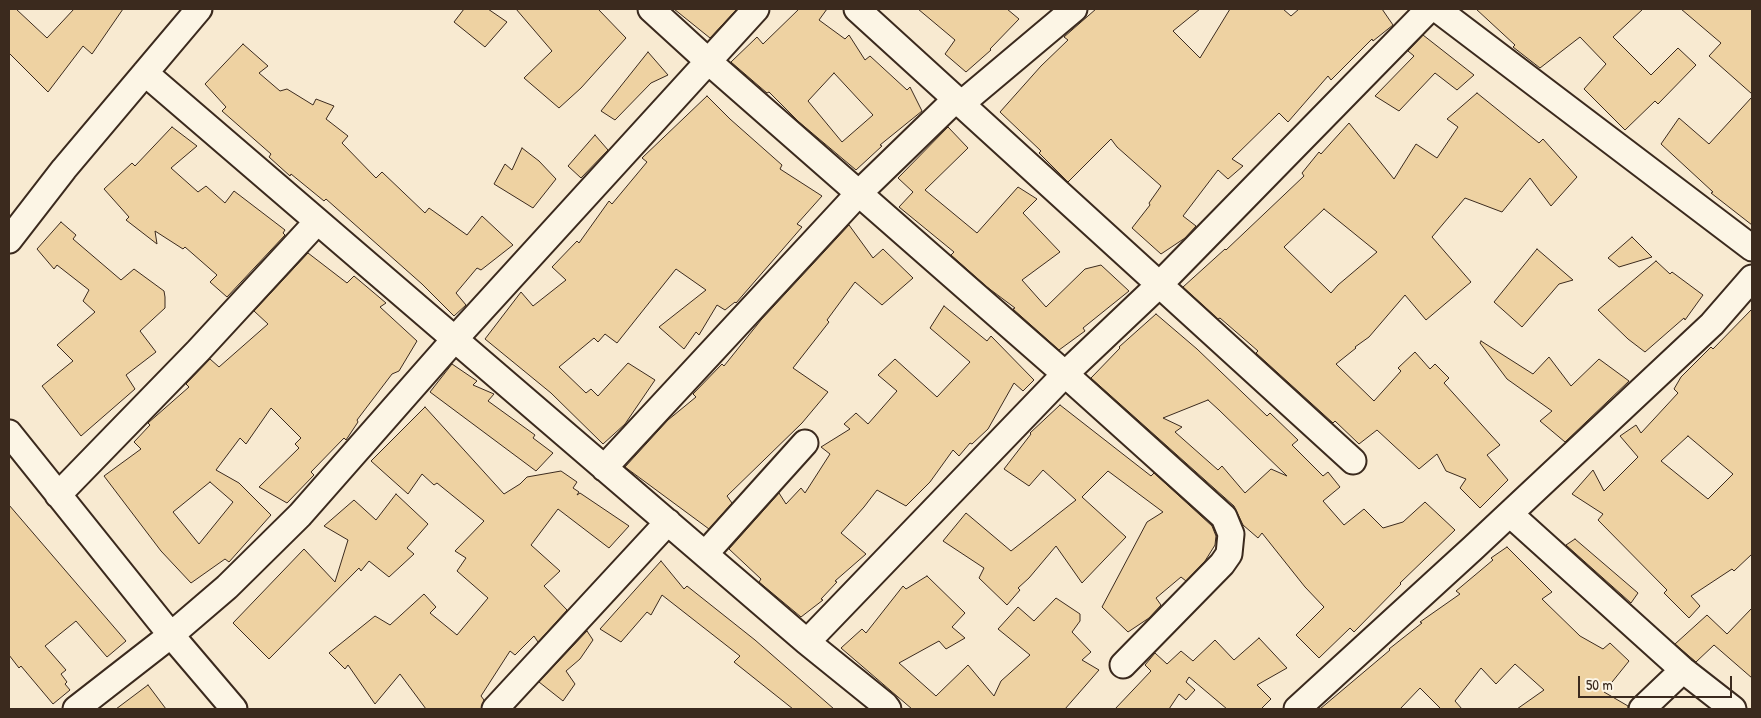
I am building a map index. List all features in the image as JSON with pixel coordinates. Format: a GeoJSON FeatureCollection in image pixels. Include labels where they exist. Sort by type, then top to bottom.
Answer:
{"type":"FeatureCollection","features":[{"type":"Feature","properties":{"kind":"street"},"geometry":{"type":"LineString","coordinates":[[9,240],[64,169],[200,9]]}},
{"type":"Feature","properties":{"kind":"street"},"geometry":{"type":"LineString","coordinates":[[652,9],[708,62],[859,192],[1224,517],[1231,534],[1229,554],[1222,564],[1123,665]]}},
{"type":"Feature","properties":{"kind":"street"},"geometry":{"type":"LineString","coordinates":[[76,709],[171,635],[227,587],[300,515],[454,340],[756,9]]}},
{"type":"Feature","properties":{"kind":"street"},"geometry":{"type":"LineString","coordinates":[[857,9],[1353,461]]}},
{"type":"Feature","properties":{"kind":"street"},"geometry":{"type":"LineString","coordinates":[[604,468],[859,192],[959,101],[1074,9]]}},
{"type":"Feature","properties":{"kind":"street"},"geometry":{"type":"LineString","coordinates":[[807,642],[1065,374],[1160,284],[1429,9]]}},
{"type":"Feature","properties":{"kind":"street"},"geometry":{"type":"LineString","coordinates":[[1437,9],[1752,248]]}},
{"type":"Feature","properties":{"kind":"street"},"geometry":{"type":"LineString","coordinates":[[146,74],[454,340],[888,709]]}},
{"type":"Feature","properties":{"kind":"street"},"geometry":{"type":"LineString","coordinates":[[58,495],[198,351],[317,222]]}},
{"type":"Feature","properties":{"kind":"street"},"geometry":{"type":"LineString","coordinates":[[1297,709],[1510,514],[1712,324],[1752,278]]}},
{"type":"Feature","properties":{"kind":"street"},"geometry":{"type":"LineString","coordinates":[[9,433],[171,635],[234,709]]}},
{"type":"Feature","properties":{"kind":"street"},"geometry":{"type":"LineString","coordinates":[[705,554],[805,443]]}},
{"type":"Feature","properties":{"kind":"street"},"geometry":{"type":"LineString","coordinates":[[1510,514],[1683,670],[1733,709]]}},
{"type":"Feature","properties":{"kind":"street"},"geometry":{"type":"LineString","coordinates":[[495,709],[668,522]]}},
{"type":"Feature","properties":{"kind":"street"},"geometry":{"type":"LineString","coordinates":[[1642,709],[1683,670]]}},
{"type":"Feature","properties":{"kind":"building"},"geometry":{"type":"Polygon","coordinates":[[[9,9],[16,9],[47,38],[74,9],[123,9],[92,54],[83,46],[48,92],[9,53],[9,9]]]}},
{"type":"Feature","properties":{"kind":"building"},"geometry":{"type":"Polygon","coordinates":[[[464,9],[488,9],[507,22],[485,47],[454,22],[464,9]]]}},
{"type":"Feature","properties":{"kind":"building"},"geometry":{"type":"Polygon","coordinates":[[[516,9],[598,9],[626,38],[581,88],[559,108],[524,78],[552,51],[516,9]]]}},
{"type":"Feature","properties":{"kind":"building"},"geometry":{"type":"Polygon","coordinates":[[[674,9],[737,9],[710,38],[674,9]]]}},
{"type":"Feature","properties":{"kind":"building"},"geometry":{"type":"Polygon","coordinates":[[[799,9],[827,9],[819,20],[845,39],[849,35],[865,60],[870,56],[907,90],[910,87],[922,111],[880,145],[882,146],[856,170],[799,122],[769,92],[767,93],[731,62],[757,37],[763,44],[799,9]],[[834,73],[808,101],[842,142],[873,115],[834,73]]]}},
{"type":"Feature","properties":{"kind":"building"},"geometry":{"type":"Polygon","coordinates":[[[918,9],[1007,9],[1019,19],[991,50],[966,72],[945,54],[955,40],[918,9]]]}},
{"type":"Feature","properties":{"kind":"building"},"geometry":{"type":"Polygon","coordinates":[[[1096,9],[1200,9],[1173,31],[1200,58],[1230,9],[1283,9],[1291,16],[1299,9],[1382,9],[1393,25],[1373,41],[1372,39],[1331,80],[1328,76],[1288,122],[1279,113],[1232,159],[1243,166],[1228,179],[1218,170],[1183,216],[1196,226],[1185,238],[1161,254],[1132,228],[1150,205],[1149,203],[1161,186],[1117,147],[1111,139],[1068,182],[1039,153],[1041,151],[1000,112],[1041,66],[1068,40],[1064,37],[1096,9]]]}},
{"type":"Feature","properties":{"kind":"building"},"geometry":{"type":"Polygon","coordinates":[[[1476,9],[1643,9],[1613,37],[1651,75],[1678,48],[1696,65],[1658,104],[1655,101],[1625,130],[1584,89],[1606,64],[1580,37],[1540,68],[1513,47],[1515,45],[1476,9]]]}},
{"type":"Feature","properties":{"kind":"building"},"geometry":{"type":"Polygon","coordinates":[[[1681,9],[1752,9],[1752,94],[1709,56],[1721,43],[1681,9]]]}},
{"type":"Feature","properties":{"kind":"building"},"geometry":{"type":"Polygon","coordinates":[[[1423,35],[1474,75],[1457,90],[1435,73],[1399,111],[1375,96],[1414,56],[1408,51],[1423,35]]]}},
{"type":"Feature","properties":{"kind":"building"},"geometry":{"type":"Polygon","coordinates":[[[243,44],[268,66],[259,73],[280,91],[287,89],[313,105],[316,99],[334,106],[326,119],[348,136],[342,143],[376,178],[382,172],[425,213],[429,208],[467,235],[482,216],[513,245],[481,270],[477,268],[456,293],[466,305],[454,316],[422,284],[326,199],[324,201],[291,174],[290,176],[269,157],[271,154],[222,111],[226,107],[205,84],[243,44]]]}},
{"type":"Feature","properties":{"kind":"building"},"geometry":{"type":"Polygon","coordinates":[[[648,52],[668,75],[651,83],[615,120],[601,111],[648,52]]]}},
{"type":"Feature","properties":{"kind":"building"},"geometry":{"type":"Polygon","coordinates":[[[1477,93],[1539,143],[1543,139],[1577,177],[1551,206],[1530,178],[1502,212],[1465,198],[1432,237],[1471,282],[1426,320],[1405,295],[1369,337],[1336,364],[1374,401],[1401,371],[1398,368],[1415,352],[1430,369],[1435,364],[1449,378],[1444,383],[1500,445],[1487,455],[1508,480],[1480,508],[1460,488],[1466,479],[1446,471],[1437,454],[1419,469],[1377,430],[1359,444],[1256,353],[1258,351],[1220,318],[1218,319],[1183,287],[1226,250],[1304,176],[1302,173],[1319,152],[1321,154],[1349,123],[1394,179],[1416,144],[1437,158],[1458,127],[1447,119],[1477,93]],[[1324,209],[1284,247],[1331,293],[1377,252],[1324,209]]]}},
{"type":"Feature","properties":{"kind":"building"},"geometry":{"type":"Polygon","coordinates":[[[707,96],[782,165],[780,169],[822,196],[797,224],[802,227],[736,303],[725,310],[717,305],[699,335],[696,332],[684,349],[659,327],[706,290],[676,269],[617,343],[605,334],[598,342],[594,338],[559,367],[586,393],[591,389],[598,396],[628,363],[655,380],[625,424],[603,444],[551,393],[485,339],[521,292],[533,306],[566,280],[552,267],[577,241],[579,243],[609,201],[612,204],[647,162],[642,158],[707,96]]]}},
{"type":"Feature","properties":{"kind":"building"},"geometry":{"type":"Polygon","coordinates":[[[1752,97],[1752,225],[1711,193],[1713,192],[1661,144],[1679,118],[1709,144],[1752,97]]]}},
{"type":"Feature","properties":{"kind":"building"},"geometry":{"type":"Polygon","coordinates":[[[172,127],[197,146],[171,168],[198,192],[206,186],[225,203],[234,191],[285,230],[283,233],[285,235],[227,297],[210,282],[217,275],[185,247],[183,249],[155,231],[157,244],[126,220],[129,217],[104,189],[132,163],[135,166],[172,127]]]}},
{"type":"Feature","properties":{"kind":"building"},"geometry":{"type":"Polygon","coordinates":[[[948,127],[968,148],[925,190],[977,233],[1018,187],[1037,199],[1023,213],[1060,252],[1022,280],[1046,307],[1085,269],[1101,265],[1129,291],[1083,328],[1085,331],[1059,350],[1013,309],[1015,308],[987,287],[951,255],[954,252],[899,207],[913,192],[898,178],[948,127]]]}},
{"type":"Feature","properties":{"kind":"building"},"geometry":{"type":"Polygon","coordinates":[[[595,135],[608,150],[581,178],[568,166],[595,135]]]}},
{"type":"Feature","properties":{"kind":"building"},"geometry":{"type":"Polygon","coordinates":[[[522,148],[539,161],[556,179],[533,208],[494,184],[505,164],[512,170],[522,148]]]}},
{"type":"Feature","properties":{"kind":"building"},"geometry":{"type":"Polygon","coordinates":[[[61,222],[76,235],[73,239],[121,280],[134,269],[164,291],[165,297],[165,308],[140,331],[156,352],[126,375],[135,389],[81,436],[42,386],[73,361],[57,345],[95,312],[83,301],[89,290],[57,265],[54,269],[37,249],[61,222]]]}},
{"type":"Feature","properties":{"kind":"building"},"geometry":{"type":"Polygon","coordinates":[[[849,225],[873,258],[883,249],[913,278],[882,305],[855,282],[827,320],[829,322],[793,368],[828,392],[802,423],[727,496],[732,503],[709,529],[625,467],[668,420],[696,397],[693,394],[722,364],[724,366],[761,320],[849,225]]]}},
{"type":"Feature","properties":{"kind":"building"},"geometry":{"type":"Polygon","coordinates":[[[1632,237],[1652,257],[1619,267],[1608,258],[1632,237]]]}},
{"type":"Feature","properties":{"kind":"building"},"geometry":{"type":"Polygon","coordinates":[[[1537,249],[1573,280],[1559,284],[1522,327],[1494,302],[1537,249]]]}},
{"type":"Feature","properties":{"kind":"building"},"geometry":{"type":"Polygon","coordinates":[[[308,253],[347,283],[354,276],[386,303],[380,307],[417,341],[399,371],[392,374],[357,420],[358,422],[346,440],[344,438],[311,472],[314,475],[287,503],[259,487],[299,448],[295,444],[301,438],[271,408],[246,444],[240,438],[216,470],[239,483],[271,515],[229,562],[225,559],[191,583],[161,551],[104,476],[141,449],[134,442],[150,425],[148,423],[189,387],[186,384],[210,359],[219,367],[268,324],[254,311],[308,253]],[[210,482],[173,512],[199,544],[233,502],[210,482]]]}},
{"type":"Feature","properties":{"kind":"building"},"geometry":{"type":"Polygon","coordinates":[[[1656,261],[1670,274],[1672,272],[1703,295],[1685,320],[1684,318],[1645,352],[1628,339],[1598,310],[1656,261]]]}},
{"type":"Feature","properties":{"kind":"building"},"geometry":{"type":"Polygon","coordinates":[[[944,306],[987,341],[991,336],[1034,380],[1023,391],[1014,383],[988,429],[972,444],[970,443],[959,456],[953,450],[930,482],[906,506],[877,490],[841,533],[866,554],[835,581],[837,582],[821,599],[823,600],[801,617],[759,582],[761,579],[729,549],[779,493],[786,504],[801,488],[805,493],[830,454],[821,447],[850,429],[844,424],[856,413],[868,424],[897,391],[878,375],[895,359],[937,397],[970,362],[930,328],[944,306]]]}},
{"type":"Feature","properties":{"kind":"building"},"geometry":{"type":"Polygon","coordinates":[[[1752,309],[1752,554],[1734,571],[1732,569],[1691,596],[1700,606],[1689,618],[1664,593],[1667,590],[1598,520],[1603,514],[1572,494],[1593,470],[1604,491],[1638,457],[1620,436],[1636,425],[1641,433],[1678,393],[1674,389],[1681,377],[1711,347],[1713,349],[1752,309]],[[1688,436],[1661,461],[1708,499],[1733,474],[1688,436]]]}},
{"type":"Feature","properties":{"kind":"building"},"geometry":{"type":"Polygon","coordinates":[[[1156,314],[1197,349],[1267,416],[1270,413],[1298,440],[1292,445],[1323,476],[1328,472],[1340,487],[1323,501],[1344,525],[1364,509],[1383,528],[1403,522],[1425,502],[1455,530],[1400,583],[1354,632],[1350,628],[1319,658],[1296,635],[1324,607],[1305,587],[1262,533],[1258,538],[1243,525],[1234,506],[1091,378],[1119,347],[1156,314]],[[1208,400],[1163,418],[1182,427],[1175,432],[1218,470],[1222,466],[1245,493],[1271,469],[1287,476],[1208,400]]]}},
{"type":"Feature","properties":{"kind":"building"},"geometry":{"type":"Polygon","coordinates":[[[1481,341],[1533,374],[1549,357],[1571,386],[1599,359],[1629,381],[1565,442],[1540,421],[1552,411],[1507,379],[1480,343],[1481,341]]]}},
{"type":"Feature","properties":{"kind":"building"},"geometry":{"type":"Polygon","coordinates":[[[452,364],[477,381],[473,385],[494,394],[488,401],[535,435],[533,438],[553,453],[536,471],[430,392],[452,364]]]}},
{"type":"Feature","properties":{"kind":"building"},"geometry":{"type":"Polygon","coordinates":[[[1060,405],[1151,476],[1154,473],[1212,526],[1216,536],[1215,545],[1205,561],[1186,581],[1181,577],[1156,598],[1161,605],[1149,618],[1128,632],[1102,607],[1147,522],[1163,512],[1108,471],[1082,497],[1126,537],[1082,583],[1056,546],[1018,588],[1020,590],[1007,605],[979,578],[984,568],[943,541],[966,513],[1011,551],[1076,500],[1043,470],[1029,486],[1004,469],[1030,433],[1060,405]]]}},
{"type":"Feature","properties":{"kind":"building"},"geometry":{"type":"Polygon","coordinates":[[[425,407],[504,494],[527,477],[561,471],[577,482],[573,488],[579,492],[577,495],[580,493],[629,526],[609,548],[558,509],[531,545],[560,571],[544,586],[567,610],[538,642],[534,636],[515,655],[510,651],[481,696],[484,700],[481,709],[426,709],[400,674],[375,704],[348,665],[345,669],[329,653],[375,616],[390,625],[424,594],[436,607],[430,613],[457,635],[488,598],[457,571],[466,558],[455,551],[484,521],[437,483],[434,485],[422,474],[408,494],[371,461],[425,407]]]}},
{"type":"Feature","properties":{"kind":"building"},"geometry":{"type":"Polygon","coordinates":[[[396,494],[428,524],[407,548],[414,554],[389,577],[369,561],[361,571],[359,568],[269,659],[233,623],[304,549],[335,582],[348,540],[324,526],[354,500],[376,520],[396,494]]]}},
{"type":"Feature","properties":{"kind":"building"},"geometry":{"type":"Polygon","coordinates":[[[9,505],[126,641],[107,657],[76,621],[45,646],[66,670],[61,674],[70,690],[53,704],[21,666],[19,668],[9,655],[9,505]]]}},
{"type":"Feature","properties":{"kind":"building"},"geometry":{"type":"Polygon","coordinates":[[[1575,539],[1638,593],[1631,603],[1566,545],[1575,539]]]}},
{"type":"Feature","properties":{"kind":"building"},"geometry":{"type":"Polygon","coordinates":[[[1507,547],[1552,592],[1542,599],[1580,636],[1603,649],[1610,643],[1629,661],[1604,692],[1628,706],[1628,709],[1517,709],[1544,690],[1515,664],[1496,684],[1481,668],[1455,701],[1462,709],[1441,709],[1420,688],[1400,709],[1320,709],[1422,623],[1420,622],[1460,594],[1456,591],[1493,560],[1491,558],[1507,547]]]}},
{"type":"Feature","properties":{"kind":"building"},"geometry":{"type":"Polygon","coordinates":[[[661,561],[684,589],[687,586],[755,640],[834,709],[793,709],[734,662],[740,656],[662,595],[651,615],[647,612],[621,642],[600,629],[661,561]]]}},
{"type":"Feature","properties":{"kind":"building"},"geometry":{"type":"Polygon","coordinates":[[[927,576],[965,613],[952,627],[965,638],[946,649],[939,641],[899,663],[936,696],[968,665],[994,696],[1001,681],[1030,655],[998,629],[1018,607],[1034,621],[1056,598],[1080,614],[1080,621],[1072,632],[1091,652],[1082,660],[1099,670],[1065,709],[912,709],[841,648],[862,629],[866,633],[903,586],[906,589],[927,576]]]}},
{"type":"Feature","properties":{"kind":"building"},"geometry":{"type":"Polygon","coordinates":[[[1752,608],[1752,678],[1714,645],[1696,662],[1675,644],[1707,615],[1727,634],[1752,608]]]}},
{"type":"Feature","properties":{"kind":"building"},"geometry":{"type":"Polygon","coordinates":[[[587,631],[593,640],[580,659],[566,671],[575,684],[563,701],[539,682],[587,631]]]}},
{"type":"Feature","properties":{"kind":"building"},"geometry":{"type":"Polygon","coordinates":[[[1259,638],[1287,668],[1257,685],[1271,699],[1261,709],[1227,709],[1189,677],[1186,682],[1195,690],[1186,700],[1179,694],[1169,709],[1115,709],[1151,671],[1145,665],[1155,653],[1167,664],[1181,651],[1193,661],[1215,640],[1234,660],[1259,638]]]}},
{"type":"Feature","properties":{"kind":"building"},"geometry":{"type":"Polygon","coordinates":[[[148,685],[166,709],[116,709],[148,685]]]}}]}
